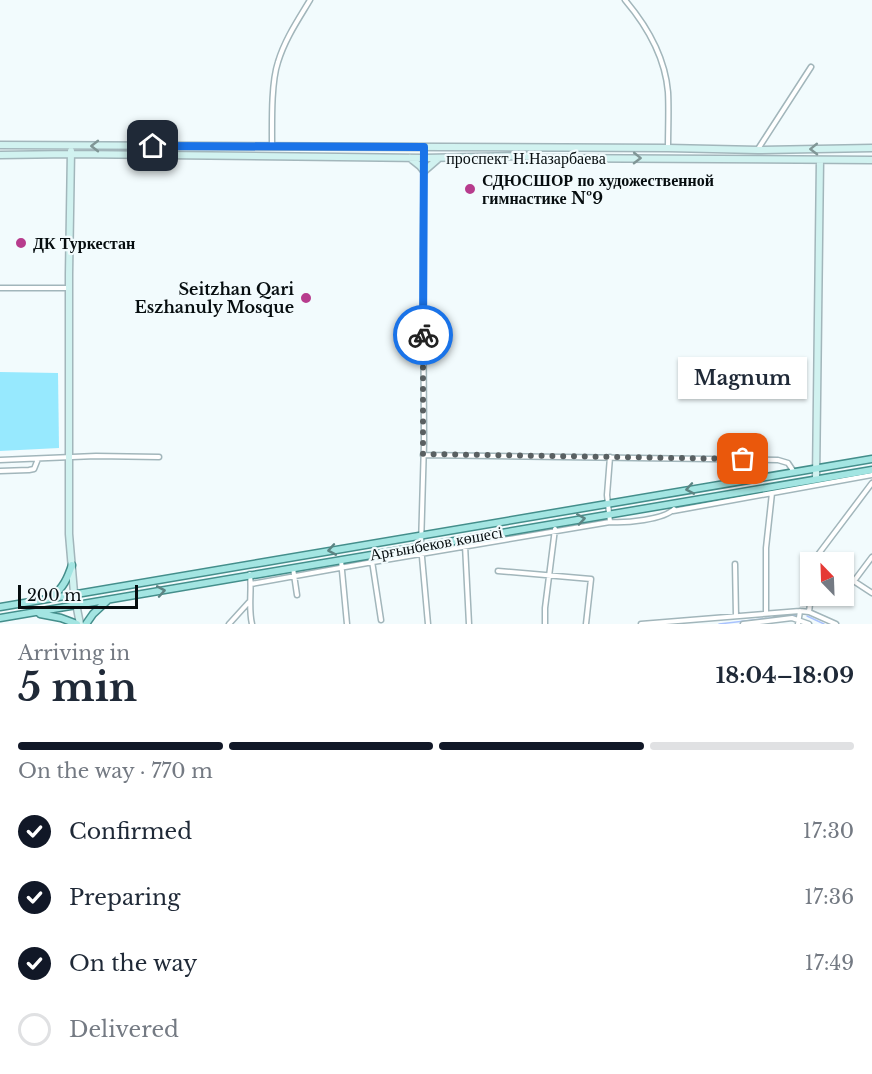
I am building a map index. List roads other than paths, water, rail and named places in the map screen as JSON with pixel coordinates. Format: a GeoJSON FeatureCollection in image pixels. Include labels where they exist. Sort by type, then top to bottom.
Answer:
{"type":"FeatureCollection","features":[{"type":"Feature","properties":{"kind":"main road","name":"проспект Н.Назарбаева"},"geometry":{"type":"LineString","coordinates":[[0,145],[758,150],[872,148]]}},
{"type":"Feature","properties":{"kind":"main road"},"geometry":{"type":"LineString","coordinates":[[34,613],[79,624],[69,534],[71,146]]}},
{"type":"Feature","properties":{"kind":"main road","name":"проспект Н.Назарбаева"},"geometry":{"type":"LineString","coordinates":[[0,155],[410,158],[527,156],[537,158],[872,160]]}},
{"type":"Feature","properties":{"kind":"main road"},"geometry":{"type":"LineString","coordinates":[[410,158],[424,171],[440,158]]}},
{"type":"Feature","properties":{"kind":"main road"},"geometry":{"type":"LineString","coordinates":[[816,479],[820,160]]}},
{"type":"Feature","properties":{"kind":"main road","name":"Арғынбеков көшесі"},"geometry":{"type":"LineString","coordinates":[[0,607],[872,459]]}},
{"type":"Feature","properties":{"kind":"main road","name":"Арғынбеков көшесі"},"geometry":{"type":"LineString","coordinates":[[0,618],[463,539],[555,527],[608,514],[872,470]]}},
{"type":"Feature","properties":{"kind":"main road"},"geometry":{"type":"LineString","coordinates":[[49,598],[62,587],[72,564]]}},
{"type":"Feature","properties":{"kind":"main road"},"geometry":{"type":"LineString","coordinates":[[86,624],[109,600]]}},
{"type":"Feature","properties":{"kind":"street"},"geometry":{"type":"LineString","coordinates":[[272,146],[277,64],[287,38],[310,0]]}},
{"type":"Feature","properties":{"kind":"street"},"geometry":{"type":"LineString","coordinates":[[625,0],[645,25],[660,55],[668,90],[668,148]]}},
{"type":"Feature","properties":{"kind":"street"},"geometry":{"type":"LineString","coordinates":[[758,150],[811,67]]}},
{"type":"Feature","properties":{"kind":"street"},"geometry":{"type":"LineString","coordinates":[[424,147],[421,546],[428,624]]}},
{"type":"Feature","properties":{"kind":"street"},"geometry":{"type":"LineString","coordinates":[[0,288],[69,288]]}},
{"type":"Feature","properties":{"kind":"street"},"geometry":{"type":"LineString","coordinates":[[423,454],[778,460],[788,463],[794,472]]}},
{"type":"Feature","properties":{"kind":"street"},"geometry":{"type":"LineString","coordinates":[[0,460],[96,456],[159,457]]}},
{"type":"Feature","properties":{"kind":"street"},"geometry":{"type":"LineString","coordinates":[[610,457],[607,495],[610,522]]}},
{"type":"Feature","properties":{"kind":"street"},"geometry":{"type":"LineString","coordinates":[[0,471],[34,469],[38,459]]}},
{"type":"Feature","properties":{"kind":"street"},"geometry":{"type":"LineString","coordinates":[[251,584],[466,547],[555,527],[623,522],[663,516],[674,511],[872,475]]}},
{"type":"Feature","properties":{"kind":"street"},"geometry":{"type":"LineString","coordinates":[[820,552],[872,483]]}},
{"type":"Feature","properties":{"kind":"street"},"geometry":{"type":"LineString","coordinates":[[766,614],[766,549],[772,493]]}},
{"type":"Feature","properties":{"kind":"street"},"geometry":{"type":"LineString","coordinates":[[674,511],[676,503]]}},
{"type":"Feature","properties":{"kind":"street"},"geometry":{"type":"LineString","coordinates":[[545,624],[555,527]]}},
{"type":"Feature","properties":{"kind":"street"},"geometry":{"type":"LineString","coordinates":[[463,539],[466,547],[469,624]]}},
{"type":"Feature","properties":{"kind":"street"},"geometry":{"type":"LineString","coordinates":[[372,554],[381,620]]}},
{"type":"Feature","properties":{"kind":"street"},"geometry":{"type":"LineString","coordinates":[[872,556],[854,581],[872,593]]}},
{"type":"Feature","properties":{"kind":"street"},"geometry":{"type":"LineString","coordinates":[[341,560],[347,624]]}},
{"type":"Feature","properties":{"kind":"street"},"geometry":{"type":"LineString","coordinates":[[735,564],[736,616]]}},
{"type":"Feature","properties":{"kind":"street"},"geometry":{"type":"LineString","coordinates":[[293,567],[297,595]]}},
{"type":"Feature","properties":{"kind":"street"},"geometry":{"type":"LineString","coordinates":[[498,571],[591,579],[586,624]]}},
{"type":"Feature","properties":{"kind":"street"},"geometry":{"type":"LineString","coordinates":[[250,574],[252,624]]}},
{"type":"Feature","properties":{"kind":"street"},"geometry":{"type":"LineString","coordinates":[[229,624],[250,602]]}},
{"type":"Feature","properties":{"kind":"street"},"geometry":{"type":"LineString","coordinates":[[809,612],[810,606]]}},
{"type":"Feature","properties":{"kind":"street"},"geometry":{"type":"LineString","coordinates":[[798,622],[800,611]]}},
{"type":"Feature","properties":{"kind":"street"},"geometry":{"type":"LineString","coordinates":[[641,624],[800,611],[809,612],[836,624]]}},
{"type":"Feature","properties":{"kind":"street"},"geometry":{"type":"LineString","coordinates":[[744,624],[792,618],[809,624]]}},
{"type":"Feature","properties":{"kind":"waterway"},"geometry":{"type":"LineString","coordinates":[[719,624],[796,615]]}},
{"type":"Feature","properties":{"kind":"waterway"},"geometry":{"type":"LineString","coordinates":[[807,616],[824,624]]}},
{"type":"Feature","properties":{"kind":"place","name":"СДЮСШОР по художественной гимнастике №9"},"geometry":{"type":"Point","coordinates":[470,189]}},
{"type":"Feature","properties":{"kind":"place","name":"ДК Туркестан"},"geometry":{"type":"Point","coordinates":[21,243]}},
{"type":"Feature","properties":{"kind":"place","name":"Seitzhan Qari Eszhanuly Mosque"},"geometry":{"type":"Point","coordinates":[306,298]}},
{"type":"Feature","properties":{"kind":"place","name":"Magnum"},"geometry":{"type":"Point","coordinates":[743,459]}}]}
